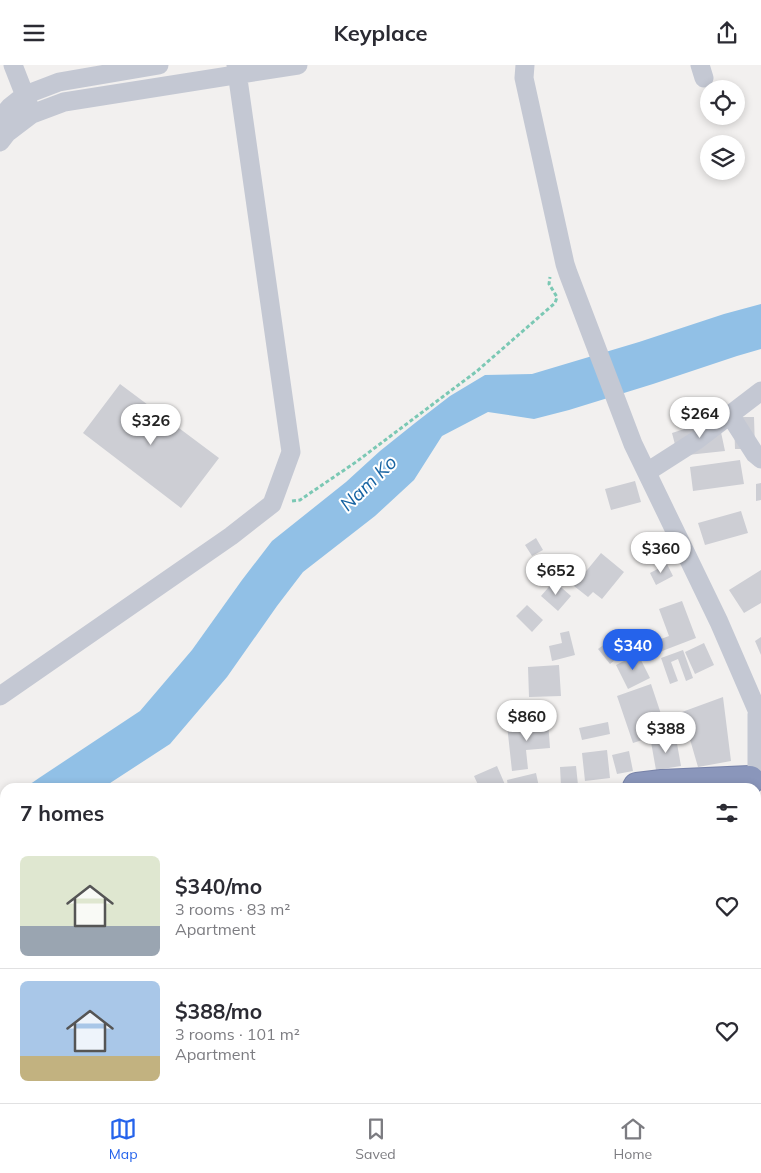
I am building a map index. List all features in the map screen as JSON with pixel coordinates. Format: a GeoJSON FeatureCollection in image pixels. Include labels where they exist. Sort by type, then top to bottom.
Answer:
{"type":"FeatureCollection","features":[{"type":"Feature","properties":{"kind":"highway"},"geometry":{"type":"LineString","coordinates":[[706,783],[753,780]]}},
{"type":"Feature","properties":{"kind":"street"},"geometry":{"type":"LineString","coordinates":[[0,118],[25,95],[59,82],[159,65]]}},
{"type":"Feature","properties":{"kind":"street"},"geometry":{"type":"LineString","coordinates":[[0,142],[7,133],[32,114],[64,103],[237,70],[298,65]]}},
{"type":"Feature","properties":{"kind":"street"},"geometry":{"type":"LineString","coordinates":[[525,65],[524,77],[566,269],[634,445],[719,622],[759,718],[753,780]]}},
{"type":"Feature","properties":{"kind":"street"},"geometry":{"type":"LineString","coordinates":[[0,695],[231,536],[272,504],[291,452],[237,70]]}},
{"type":"Feature","properties":{"kind":"street"},"geometry":{"type":"LineString","coordinates":[[10,71],[25,95],[32,114]]}},
{"type":"Feature","properties":{"kind":"street"},"geometry":{"type":"LineString","coordinates":[[647,472],[697,440],[761,391]]}},
{"type":"Feature","properties":{"kind":"street"},"geometry":{"type":"LineString","coordinates":[[730,415],[755,454],[761,459]]}},
{"type":"Feature","properties":{"kind":"path"},"geometry":{"type":"LineString","coordinates":[[272,504],[300,500],[356,462],[477,371],[555,303],[557,297],[549,284],[550,277],[566,269]]}},
{"type":"Feature","properties":{"kind":"water","name":"Nam Ko"},"geometry":{"type":"Polygon","coordinates":[[[761,304],[761,349],[569,410],[534,419],[488,412],[442,436],[414,480],[375,516],[303,572],[227,677],[170,744],[110,783],[32,783],[140,711],[192,650],[272,541],[346,482],[380,451],[450,396],[485,375],[532,374],[761,304]]]}},
{"type":"Feature","properties":{"kind":"building"},"geometry":{"type":"Polygon","coordinates":[[[120,384],[219,458],[181,508],[83,433],[120,384]]]}},
{"type":"Feature","properties":{"kind":"building"},"geometry":{"type":"Polygon","coordinates":[[[734,417],[754,417],[755,449],[735,449],[734,417]]]}},
{"type":"Feature","properties":{"kind":"building"},"geometry":{"type":"Polygon","coordinates":[[[718,418],[725,451],[678,456],[672,433],[718,418]]]}},
{"type":"Feature","properties":{"kind":"building"},"geometry":{"type":"Polygon","coordinates":[[[740,460],[744,484],[693,491],[690,467],[740,460]]]}},
{"type":"Feature","properties":{"kind":"building"},"geometry":{"type":"Polygon","coordinates":[[[635,481],[641,502],[611,510],[605,489],[635,481]]]}},
{"type":"Feature","properties":{"kind":"building"},"geometry":{"type":"Polygon","coordinates":[[[761,483],[761,500],[756,501],[756,484],[761,483]]]}},
{"type":"Feature","properties":{"kind":"building"},"geometry":{"type":"Polygon","coordinates":[[[741,511],[748,533],[705,545],[698,523],[741,511]]]}},
{"type":"Feature","properties":{"kind":"building"},"geometry":{"type":"Polygon","coordinates":[[[536,538],[543,550],[532,556],[525,545],[536,538]]]}},
{"type":"Feature","properties":{"kind":"building"},"geometry":{"type":"Polygon","coordinates":[[[601,553],[624,572],[602,599],[593,592],[588,597],[574,586],[601,553]]]}},
{"type":"Feature","properties":{"kind":"building"},"geometry":{"type":"Polygon","coordinates":[[[667,564],[673,576],[656,585],[650,573],[667,564]]]}},
{"type":"Feature","properties":{"kind":"building"},"geometry":{"type":"Polygon","coordinates":[[[761,570],[761,603],[744,613],[729,590],[761,570]]]}},
{"type":"Feature","properties":{"kind":"building"},"geometry":{"type":"Polygon","coordinates":[[[554,581],[571,596],[558,611],[541,596],[554,581]]]}},
{"type":"Feature","properties":{"kind":"building"},"geometry":{"type":"Polygon","coordinates":[[[682,601],[696,638],[657,653],[653,642],[669,636],[659,609],[682,601]]]}},
{"type":"Feature","properties":{"kind":"building"},"geometry":{"type":"Polygon","coordinates":[[[527,605],[543,620],[532,632],[516,616],[527,605]]]}},
{"type":"Feature","properties":{"kind":"building"},"geometry":{"type":"Polygon","coordinates":[[[569,631],[575,655],[552,661],[549,646],[562,643],[560,633],[569,631]]]}},
{"type":"Feature","properties":{"kind":"building"},"geometry":{"type":"Polygon","coordinates":[[[620,633],[631,647],[610,664],[598,649],[620,633]]]}},
{"type":"Feature","properties":{"kind":"building"},"geometry":{"type":"Polygon","coordinates":[[[761,637],[761,655],[755,641],[761,637]]]}},
{"type":"Feature","properties":{"kind":"building"},"geometry":{"type":"Polygon","coordinates":[[[704,643],[714,665],[695,674],[685,652],[704,643]]]}},
{"type":"Feature","properties":{"kind":"building"},"geometry":{"type":"Polygon","coordinates":[[[683,650],[693,678],[686,681],[678,659],[671,662],[678,681],[670,684],[661,658],[683,650]]]}},
{"type":"Feature","properties":{"kind":"building"},"geometry":{"type":"Polygon","coordinates":[[[638,654],[650,678],[628,689],[616,665],[638,654]]]}},
{"type":"Feature","properties":{"kind":"building"},"geometry":{"type":"Polygon","coordinates":[[[559,665],[561,696],[529,697],[528,667],[559,665]]]}},
{"type":"Feature","properties":{"kind":"building"},"geometry":{"type":"Polygon","coordinates":[[[651,684],[667,732],[633,743],[617,696],[651,684]]]}},
{"type":"Feature","properties":{"kind":"building"},"geometry":{"type":"Polygon","coordinates":[[[723,697],[731,761],[698,767],[682,712],[723,697]]]}},
{"type":"Feature","properties":{"kind":"building"},"geometry":{"type":"Polygon","coordinates":[[[548,721],[550,748],[526,750],[528,769],[512,771],[507,725],[548,721]]]}},
{"type":"Feature","properties":{"kind":"building"},"geometry":{"type":"Polygon","coordinates":[[[608,722],[610,734],[582,740],[579,728],[608,722]]]}},
{"type":"Feature","properties":{"kind":"building"},"geometry":{"type":"Polygon","coordinates":[[[676,738],[681,766],[656,770],[651,742],[676,738]]]}},
{"type":"Feature","properties":{"kind":"building"},"geometry":{"type":"Polygon","coordinates":[[[607,750],[610,778],[585,781],[582,753],[607,750]]]}},
{"type":"Feature","properties":{"kind":"building"},"geometry":{"type":"Polygon","coordinates":[[[629,751],[633,771],[617,774],[612,755],[629,751]]]}},
{"type":"Feature","properties":{"kind":"building"},"geometry":{"type":"Polygon","coordinates":[[[497,766],[504,783],[477,783],[474,776],[497,766]]]}},
{"type":"Feature","properties":{"kind":"building"},"geometry":{"type":"Polygon","coordinates":[[[576,766],[578,783],[561,783],[560,767],[576,766]]]}},
{"type":"Feature","properties":{"kind":"building"},"geometry":{"type":"Polygon","coordinates":[[[536,773],[538,783],[507,783],[507,780],[536,773]]]}}]}
